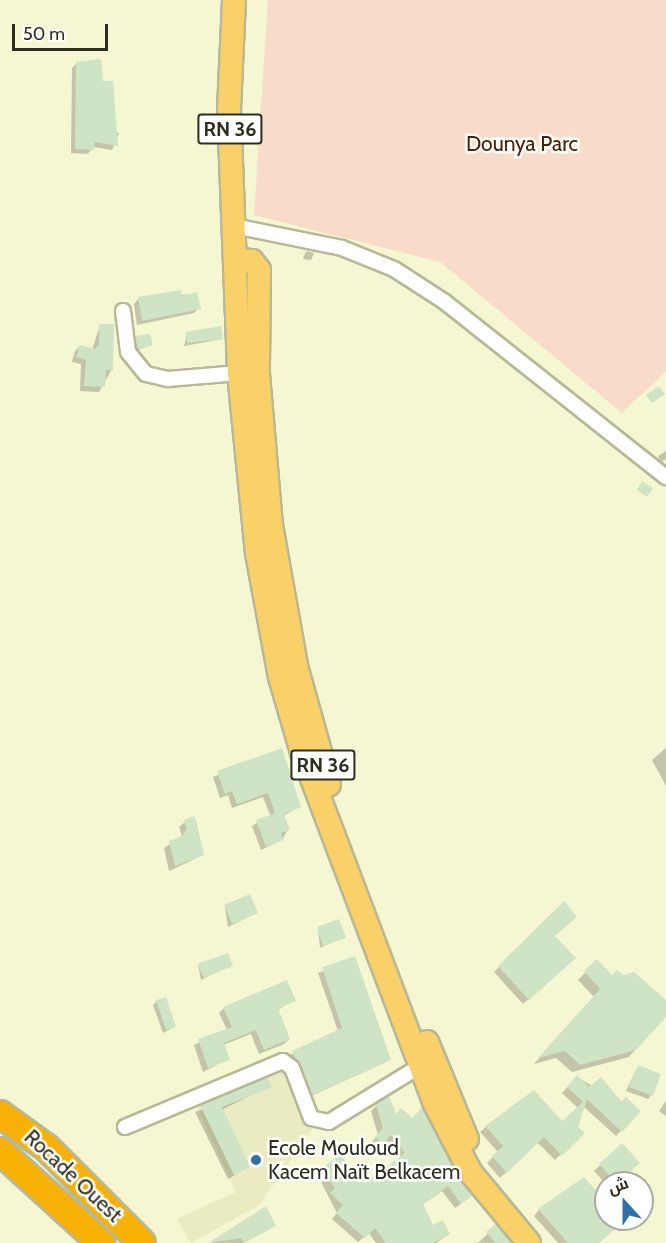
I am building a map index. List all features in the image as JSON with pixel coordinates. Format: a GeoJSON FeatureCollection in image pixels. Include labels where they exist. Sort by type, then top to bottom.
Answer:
{"type":"FeatureCollection","features":[{"type":"Feature","properties":{"kind":"highway","name":"Rocade Ouest"},"geometry":{"type":"LineString","coordinates":[[0,1114],[55,1156],[142,1243]]}},
{"type":"Feature","properties":{"kind":"highway","name":"Rocade Ouest"},"geometry":{"type":"LineString","coordinates":[[0,1151],[101,1243]]}},
{"type":"Feature","properties":{"kind":"main road","name":"RN 36"},"geometry":{"type":"LineString","coordinates":[[234,0],[229,109],[239,373],[257,553],[283,686],[302,752],[420,1066],[465,1163],[529,1243]]}},
{"type":"Feature","properties":{"kind":"main road","name":"RN 36"},"geometry":{"type":"LineString","coordinates":[[235,259],[252,261],[259,270],[258,374],[271,525],[296,666],[325,773],[470,1146],[545,1243]]}},
{"type":"Feature","properties":{"kind":"street"},"geometry":{"type":"LineString","coordinates":[[234,226],[342,248],[394,269],[445,302],[666,477]]}},
{"type":"Feature","properties":{"kind":"street"},"geometry":{"type":"LineString","coordinates":[[123,311],[128,351],[146,374],[168,379],[239,373]]}},
{"type":"Feature","properties":{"kind":"street"},"geometry":{"type":"LineString","coordinates":[[125,1127],[283,1061],[292,1068],[311,1118],[329,1122],[420,1066]]}},
{"type":"Feature","properties":{"kind":"shaded area","name":"Ecole Mouloud Kacem Naït Belkacem"},"geometry":{"type":"Polygon","coordinates":[[[286,1061],[314,1127],[259,1205],[191,1243],[177,1219],[236,1192],[193,1099],[286,1061]]]}},
{"type":"Feature","properties":{"kind":"green space","name":"Dounya Parc"},"geometry":{"type":"Polygon","coordinates":[[[268,0],[666,0],[666,371],[622,413],[440,262],[254,215],[268,0]]]}},
{"type":"Feature","properties":{"kind":"building"},"geometry":{"type":"Polygon","coordinates":[[[101,59],[103,81],[113,81],[118,146],[95,142],[94,150],[75,149],[76,62],[101,59]]]}},
{"type":"Feature","properties":{"kind":"building"},"geometry":{"type":"Polygon","coordinates":[[[181,290],[182,296],[197,292],[201,309],[142,321],[138,297],[181,290]]]}},
{"type":"Feature","properties":{"kind":"building"},"geometry":{"type":"Polygon","coordinates":[[[99,324],[114,324],[113,370],[106,370],[105,387],[84,386],[86,360],[76,357],[80,345],[95,349],[99,344],[99,324]]]}},
{"type":"Feature","properties":{"kind":"building"},"geometry":{"type":"Polygon","coordinates":[[[221,326],[223,339],[187,343],[186,332],[221,326]]]}},
{"type":"Feature","properties":{"kind":"building"},"geometry":{"type":"Polygon","coordinates":[[[150,334],[153,345],[138,349],[135,336],[150,334]]]}},
{"type":"Feature","properties":{"kind":"building"},"geometry":{"type":"Polygon","coordinates":[[[659,386],[665,394],[652,403],[646,395],[659,386]]]}},
{"type":"Feature","properties":{"kind":"building"},"geometry":{"type":"Polygon","coordinates":[[[642,481],[653,488],[647,497],[637,490],[642,481]]]}},
{"type":"Feature","properties":{"kind":"building"},"geometry":{"type":"Polygon","coordinates":[[[282,748],[301,807],[284,814],[290,830],[281,833],[284,840],[266,847],[256,820],[275,813],[268,793],[237,804],[232,791],[225,794],[217,771],[282,748]]]}},
{"type":"Feature","properties":{"kind":"building"},"geometry":{"type":"Polygon","coordinates":[[[195,816],[204,855],[175,866],[169,841],[182,836],[187,829],[184,820],[195,816]]]}},
{"type":"Feature","properties":{"kind":"building"},"geometry":{"type":"Polygon","coordinates":[[[250,894],[258,913],[232,924],[224,905],[250,894]]]}},
{"type":"Feature","properties":{"kind":"building"},"geometry":{"type":"Polygon","coordinates":[[[564,901],[577,917],[555,936],[576,958],[529,1000],[498,966],[564,901]]]}},
{"type":"Feature","properties":{"kind":"building"},"geometry":{"type":"Polygon","coordinates":[[[339,919],[346,938],[323,946],[317,927],[339,919]]]}},
{"type":"Feature","properties":{"kind":"building"},"geometry":{"type":"Polygon","coordinates":[[[228,953],[233,966],[204,978],[197,964],[228,953]]]}},
{"type":"Feature","properties":{"kind":"building"},"geometry":{"type":"Polygon","coordinates":[[[355,956],[391,1060],[312,1095],[292,1051],[342,1028],[322,967],[355,956]]]}},
{"type":"Feature","properties":{"kind":"building"},"geometry":{"type":"Polygon","coordinates":[[[597,959],[612,975],[617,970],[623,975],[634,972],[666,1000],[666,1017],[636,1050],[580,1065],[565,1051],[538,1058],[600,989],[584,971],[597,959]]]}},
{"type":"Feature","properties":{"kind":"building"},"geometry":{"type":"Polygon","coordinates":[[[287,980],[296,1001],[278,1008],[290,1039],[264,1050],[256,1030],[224,1043],[230,1060],[208,1068],[198,1039],[232,1027],[223,1007],[287,980]]]}},
{"type":"Feature","properties":{"kind":"building"},"geometry":{"type":"Polygon","coordinates":[[[166,997],[176,1027],[166,1030],[156,1000],[166,997]]]}},
{"type":"Feature","properties":{"kind":"building"},"geometry":{"type":"Polygon","coordinates":[[[638,1065],[661,1074],[653,1096],[629,1087],[638,1065]]]}},
{"type":"Feature","properties":{"kind":"building"},"geometry":{"type":"Polygon","coordinates":[[[577,1075],[589,1087],[601,1077],[623,1103],[625,1096],[641,1111],[622,1132],[587,1099],[578,1127],[585,1133],[562,1156],[544,1137],[507,1173],[492,1156],[503,1146],[485,1126],[534,1090],[562,1121],[583,1102],[567,1087],[577,1075]]]}},
{"type":"Feature","properties":{"kind":"building"},"geometry":{"type":"Polygon","coordinates":[[[267,1077],[272,1087],[222,1107],[250,1167],[234,1175],[200,1105],[267,1077]]]}},
{"type":"Feature","properties":{"kind":"building"},"geometry":{"type":"Polygon","coordinates":[[[389,1096],[396,1114],[401,1108],[412,1118],[422,1108],[472,1196],[461,1204],[448,1186],[423,1204],[433,1225],[443,1220],[450,1234],[433,1243],[386,1243],[375,1228],[365,1238],[336,1213],[343,1205],[330,1193],[335,1188],[322,1169],[339,1154],[365,1183],[405,1153],[391,1135],[383,1144],[375,1137],[383,1128],[376,1104],[389,1096]]]}},
{"type":"Feature","properties":{"kind":"building"},"geometry":{"type":"Polygon","coordinates":[[[622,1143],[640,1163],[630,1171],[605,1171],[599,1164],[622,1143]]]}},
{"type":"Feature","properties":{"kind":"building"},"geometry":{"type":"Polygon","coordinates":[[[584,1177],[594,1188],[594,1231],[613,1231],[599,1243],[568,1243],[538,1209],[584,1177]]]}},
{"type":"Feature","properties":{"kind":"building"},"geometry":{"type":"Polygon","coordinates":[[[266,1206],[276,1226],[244,1243],[241,1238],[208,1243],[266,1206]]]}},
{"type":"Feature","properties":{"kind":"building"},"geometry":{"type":"Polygon","coordinates":[[[496,1224],[511,1243],[496,1243],[486,1232],[496,1224]]]}},
{"type":"Feature","properties":{"kind":"place","name":"Ecole Mouloud Kacem Naït Belkacem"},"geometry":{"type":"Point","coordinates":[256,1160]}}]}
